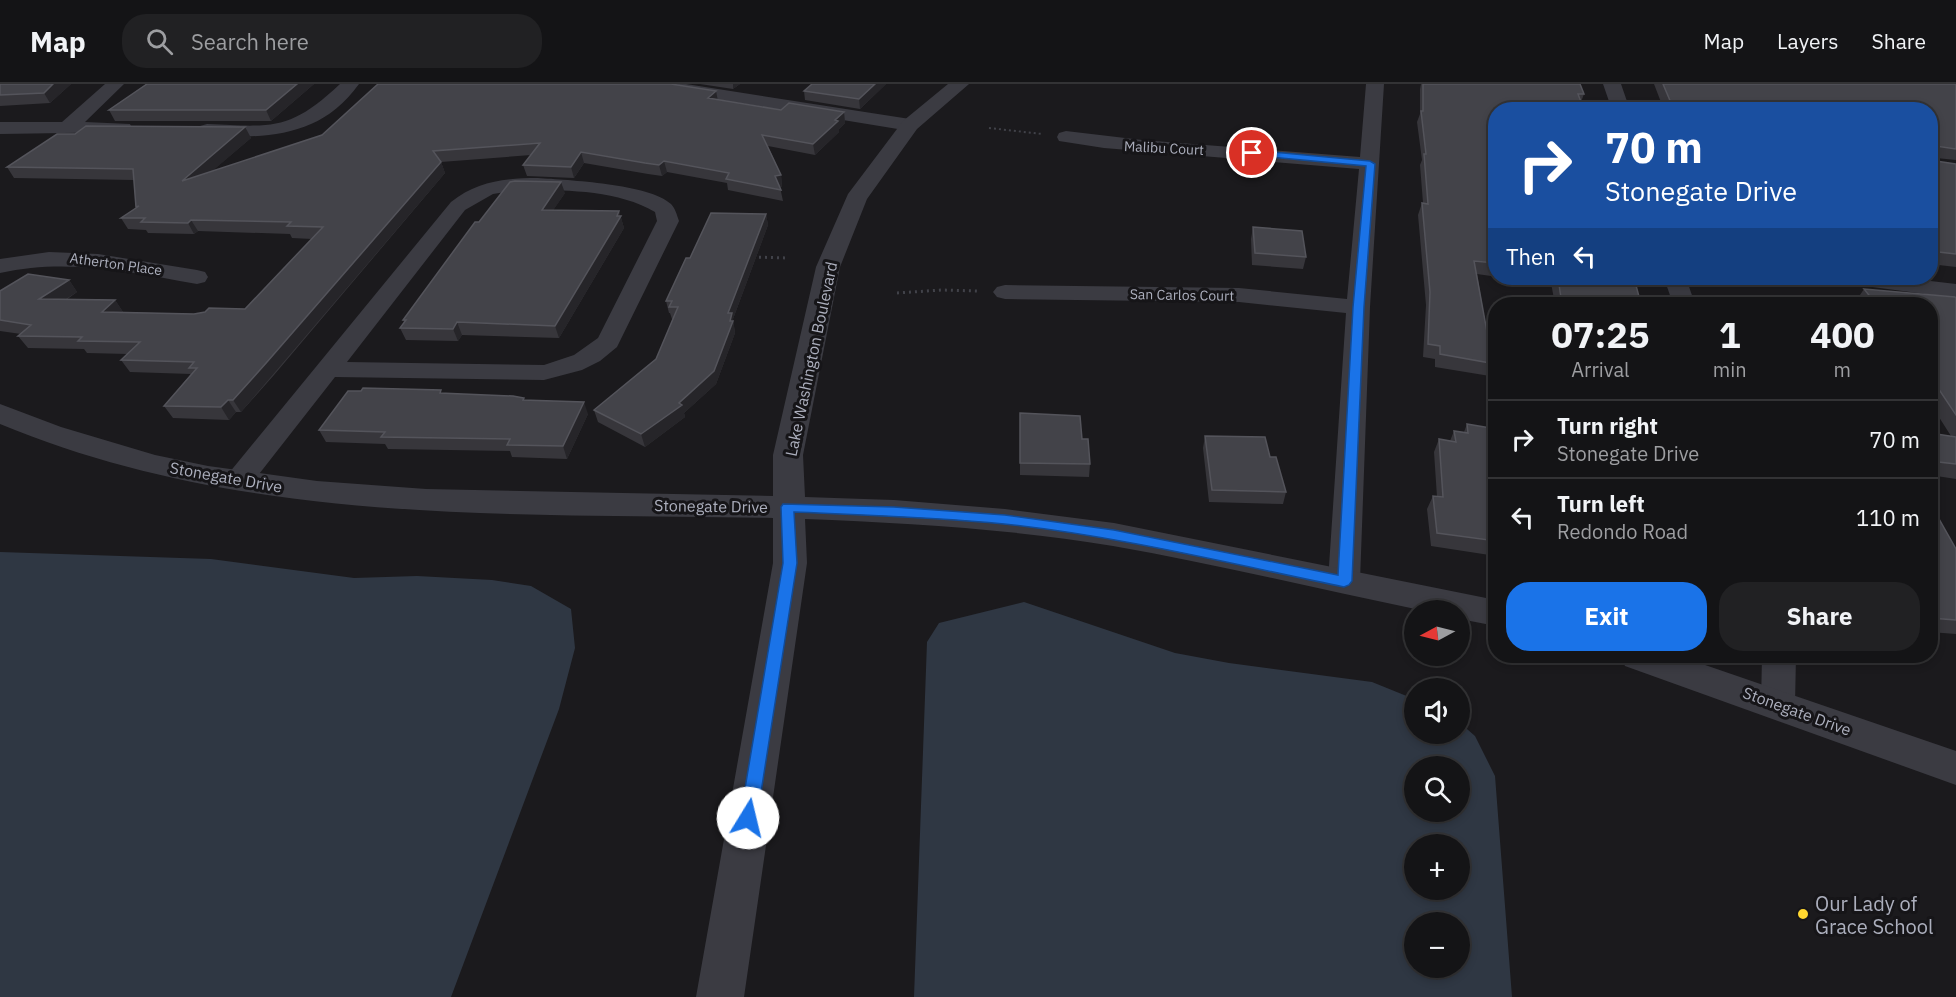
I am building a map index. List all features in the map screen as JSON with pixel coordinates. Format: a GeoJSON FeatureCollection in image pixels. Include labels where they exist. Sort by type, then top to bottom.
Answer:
{"type":"FeatureCollection","features":[{"type":"Feature","properties":{"kind":"street"},"geometry":{"type":"LineString","coordinates":[[68,127],[115,84]]}},
{"type":"Feature","properties":{"kind":"street"},"geometry":{"type":"LineString","coordinates":[[187,130],[281,129],[314,116],[350,84]]}},
{"type":"Feature","properties":{"kind":"street"},"geometry":{"type":"LineString","coordinates":[[654,84],[910,125]]}},
{"type":"Feature","properties":{"kind":"street"},"geometry":{"type":"LineString","coordinates":[[761,100],[782,84]]}},
{"type":"Feature","properties":{"kind":"street","name":"Lake Washington Boulevard"},"geometry":{"type":"LineString","coordinates":[[720,997],[790,563],[788,455],[828,267],[856,199],[910,125],[960,84]]}},
{"type":"Feature","properties":{"kind":"street"},"geometry":{"type":"LineString","coordinates":[[1344,581],[1358,307],[1375,84]]}},
{"type":"Feature","properties":{"kind":"street"},"geometry":{"type":"LineString","coordinates":[[1612,84],[1618,102]]}},
{"type":"Feature","properties":{"kind":"street"},"geometry":{"type":"LineString","coordinates":[[0,128],[139,129]]}},
{"type":"Feature","properties":{"kind":"street","name":"Malibu Court"},"geometry":{"type":"LineString","coordinates":[[1066,137],[1125,146],[1273,154],[1370,164]]}},
{"type":"Feature","properties":{"kind":"street"},"geometry":{"type":"LineString","coordinates":[[239,480],[458,206],[478,193],[502,185],[517,184],[576,187],[646,199],[656,203],[666,212],[668,220],[608,342],[596,354],[581,362],[548,372],[533,373],[328,369]]}},
{"type":"Feature","properties":{"kind":"street","name":"Atherton Place"},"geometry":{"type":"LineString","coordinates":[[0,266],[34,258],[70,257],[197,277]]}},
{"type":"Feature","properties":{"kind":"street"},"geometry":{"type":"LineString","coordinates":[[1910,285],[1956,291]]}},
{"type":"Feature","properties":{"kind":"street","name":"San Carlos Court"},"geometry":{"type":"LineString","coordinates":[[1005,292],[1239,295],[1358,307]]}},
{"type":"Feature","properties":{"kind":"street","name":"Stonegate Drive"},"geometry":{"type":"LineString","coordinates":[[0,413],[61,438],[113,454],[285,488],[375,498],[788,507],[894,511],[1005,520],[1114,535],[1488,611]]}},
{"type":"Feature","properties":{"kind":"street","name":"Stonegate Drive"},"geometry":{"type":"LineString","coordinates":[[1658,663],[1956,768]]}},
{"type":"Feature","properties":{"kind":"street"},"geometry":{"type":"LineString","coordinates":[[1778,704],[1779,663]]}},
{"type":"Feature","properties":{"kind":"path"},"geometry":{"type":"LineString","coordinates":[[988,128],[1066,137]]}},
{"type":"Feature","properties":{"kind":"path"},"geometry":{"type":"LineString","coordinates":[[750,257],[789,258]]}},
{"type":"Feature","properties":{"kind":"path"},"geometry":{"type":"LineString","coordinates":[[897,293],[942,290],[1005,292]]}},
{"type":"Feature","properties":{"kind":"water"},"geometry":{"type":"Polygon","coordinates":[[[0,552],[211,559],[354,578],[417,576],[492,580],[531,586],[571,609],[575,648],[559,709],[451,997],[0,997],[0,552]]]}},
{"type":"Feature","properties":{"kind":"water"},"geometry":{"type":"Polygon","coordinates":[[[1024,602],[1175,653],[1229,663],[1372,682],[1404,695],[1404,744],[1470,744],[1470,732],[1475,736],[1495,776],[1512,997],[914,997],[927,642],[939,623],[1024,602]]]}},
{"type":"Feature","properties":{"kind":"building"},"geometry":{"type":"Polygon","coordinates":[[[0,84],[53,84],[44,93],[0,95],[0,84]]]}},
{"type":"Feature","properties":{"kind":"building"},"geometry":{"type":"Polygon","coordinates":[[[147,84],[297,84],[266,110],[109,110],[147,84]]]}},
{"type":"Feature","properties":{"kind":"building"},"geometry":{"type":"Polygon","coordinates":[[[378,84],[671,84],[716,91],[708,98],[781,110],[789,103],[844,112],[835,120],[838,121],[813,144],[762,135],[781,175],[775,176],[781,190],[726,179],[729,173],[664,161],[659,165],[581,152],[571,167],[523,165],[540,143],[433,151],[441,162],[233,400],[228,400],[221,407],[164,406],[197,368],[189,368],[194,362],[121,360],[140,342],[78,341],[82,337],[18,336],[31,325],[0,320],[0,291],[28,274],[69,280],[39,299],[115,300],[102,312],[194,314],[205,312],[209,308],[245,309],[323,227],[287,226],[291,222],[191,220],[188,223],[141,222],[145,218],[121,218],[139,206],[136,207],[133,169],[7,167],[57,134],[75,134],[86,126],[245,127],[182,181],[322,135],[378,84]]]}},
{"type":"Feature","properties":{"kind":"building"},"geometry":{"type":"Polygon","coordinates":[[[812,84],[875,84],[859,99],[804,91],[812,84]]]}},
{"type":"Feature","properties":{"kind":"building"},"geometry":{"type":"Polygon","coordinates":[[[1423,84],[1580,84],[1584,94],[1578,94],[1581,102],[1488,102],[1488,262],[1474,261],[1488,332],[1488,363],[1440,354],[1440,346],[1428,344],[1430,292],[1422,203],[1428,204],[1421,111],[1423,111],[1423,84]]]}},
{"type":"Feature","properties":{"kind":"building"},"geometry":{"type":"Polygon","coordinates":[[[1663,84],[1956,84],[1956,149],[1938,146],[1938,102],[1671,102],[1663,84]]]}},
{"type":"Feature","properties":{"kind":"building"},"geometry":{"type":"Polygon","coordinates":[[[1938,161],[1956,164],[1956,254],[1938,252],[1938,161]]]}},
{"type":"Feature","properties":{"kind":"building"},"geometry":{"type":"Polygon","coordinates":[[[510,182],[561,182],[542,210],[619,211],[617,216],[621,216],[555,326],[457,322],[453,329],[400,328],[406,320],[403,320],[475,222],[479,222],[510,182]]]}},
{"type":"Feature","properties":{"kind":"building"},"geometry":{"type":"Polygon","coordinates":[[[711,213],[766,214],[728,313],[732,313],[730,321],[733,321],[714,371],[679,403],[682,405],[641,434],[594,410],[656,359],[678,307],[669,307],[672,301],[666,301],[711,213]]]}},
{"type":"Feature","properties":{"kind":"building"},"geometry":{"type":"Polygon","coordinates":[[[1253,227],[1302,231],[1306,257],[1255,253],[1253,227]]]}},
{"type":"Feature","properties":{"kind":"building"},"geometry":{"type":"Polygon","coordinates":[[[1559,285],[1636,285],[1639,297],[1561,297],[1559,285]]]}},
{"type":"Feature","properties":{"kind":"building"},"geometry":{"type":"Polygon","coordinates":[[[1864,289],[1956,298],[1956,415],[1938,388],[1938,297],[1870,297],[1864,289]]]}},
{"type":"Feature","properties":{"kind":"building"},"geometry":{"type":"Polygon","coordinates":[[[363,388],[441,390],[440,393],[513,396],[524,398],[523,400],[584,402],[563,446],[507,445],[510,439],[381,437],[385,432],[319,430],[348,391],[361,391],[363,388]]]}},
{"type":"Feature","properties":{"kind":"building"},"geometry":{"type":"Polygon","coordinates":[[[1020,413],[1080,416],[1082,439],[1088,439],[1090,464],[1020,463],[1020,413]]]}},
{"type":"Feature","properties":{"kind":"building"},"geometry":{"type":"Polygon","coordinates":[[[1467,424],[1488,428],[1488,540],[1437,533],[1433,496],[1443,497],[1439,439],[1456,442],[1454,431],[1468,433],[1467,424]]]}},
{"type":"Feature","properties":{"kind":"building"},"geometry":{"type":"Polygon","coordinates":[[[1938,434],[1956,437],[1956,464],[1938,462],[1938,434]]]}},
{"type":"Feature","properties":{"kind":"building"},"geometry":{"type":"Polygon","coordinates":[[[1205,436],[1265,437],[1270,457],[1276,457],[1286,492],[1212,490],[1205,436]]]}},
{"type":"Feature","properties":{"kind":"building"},"geometry":{"type":"Polygon","coordinates":[[[1938,517],[1956,549],[1956,620],[1938,619],[1938,517]]]}},
{"type":"Feature","properties":{"kind":"place","name":"Our Lady of Grace School"},"geometry":{"type":"Point","coordinates":[1803,914]}},
{"type":"Feature","properties":{"kind":"route"},"geometry":{"type":"LineString","coordinates":[[748,818],[790,563],[788,507],[894,511],[1005,520],[1114,535],[1344,581],[1358,307],[1370,164],[1252,153]]}}]}
